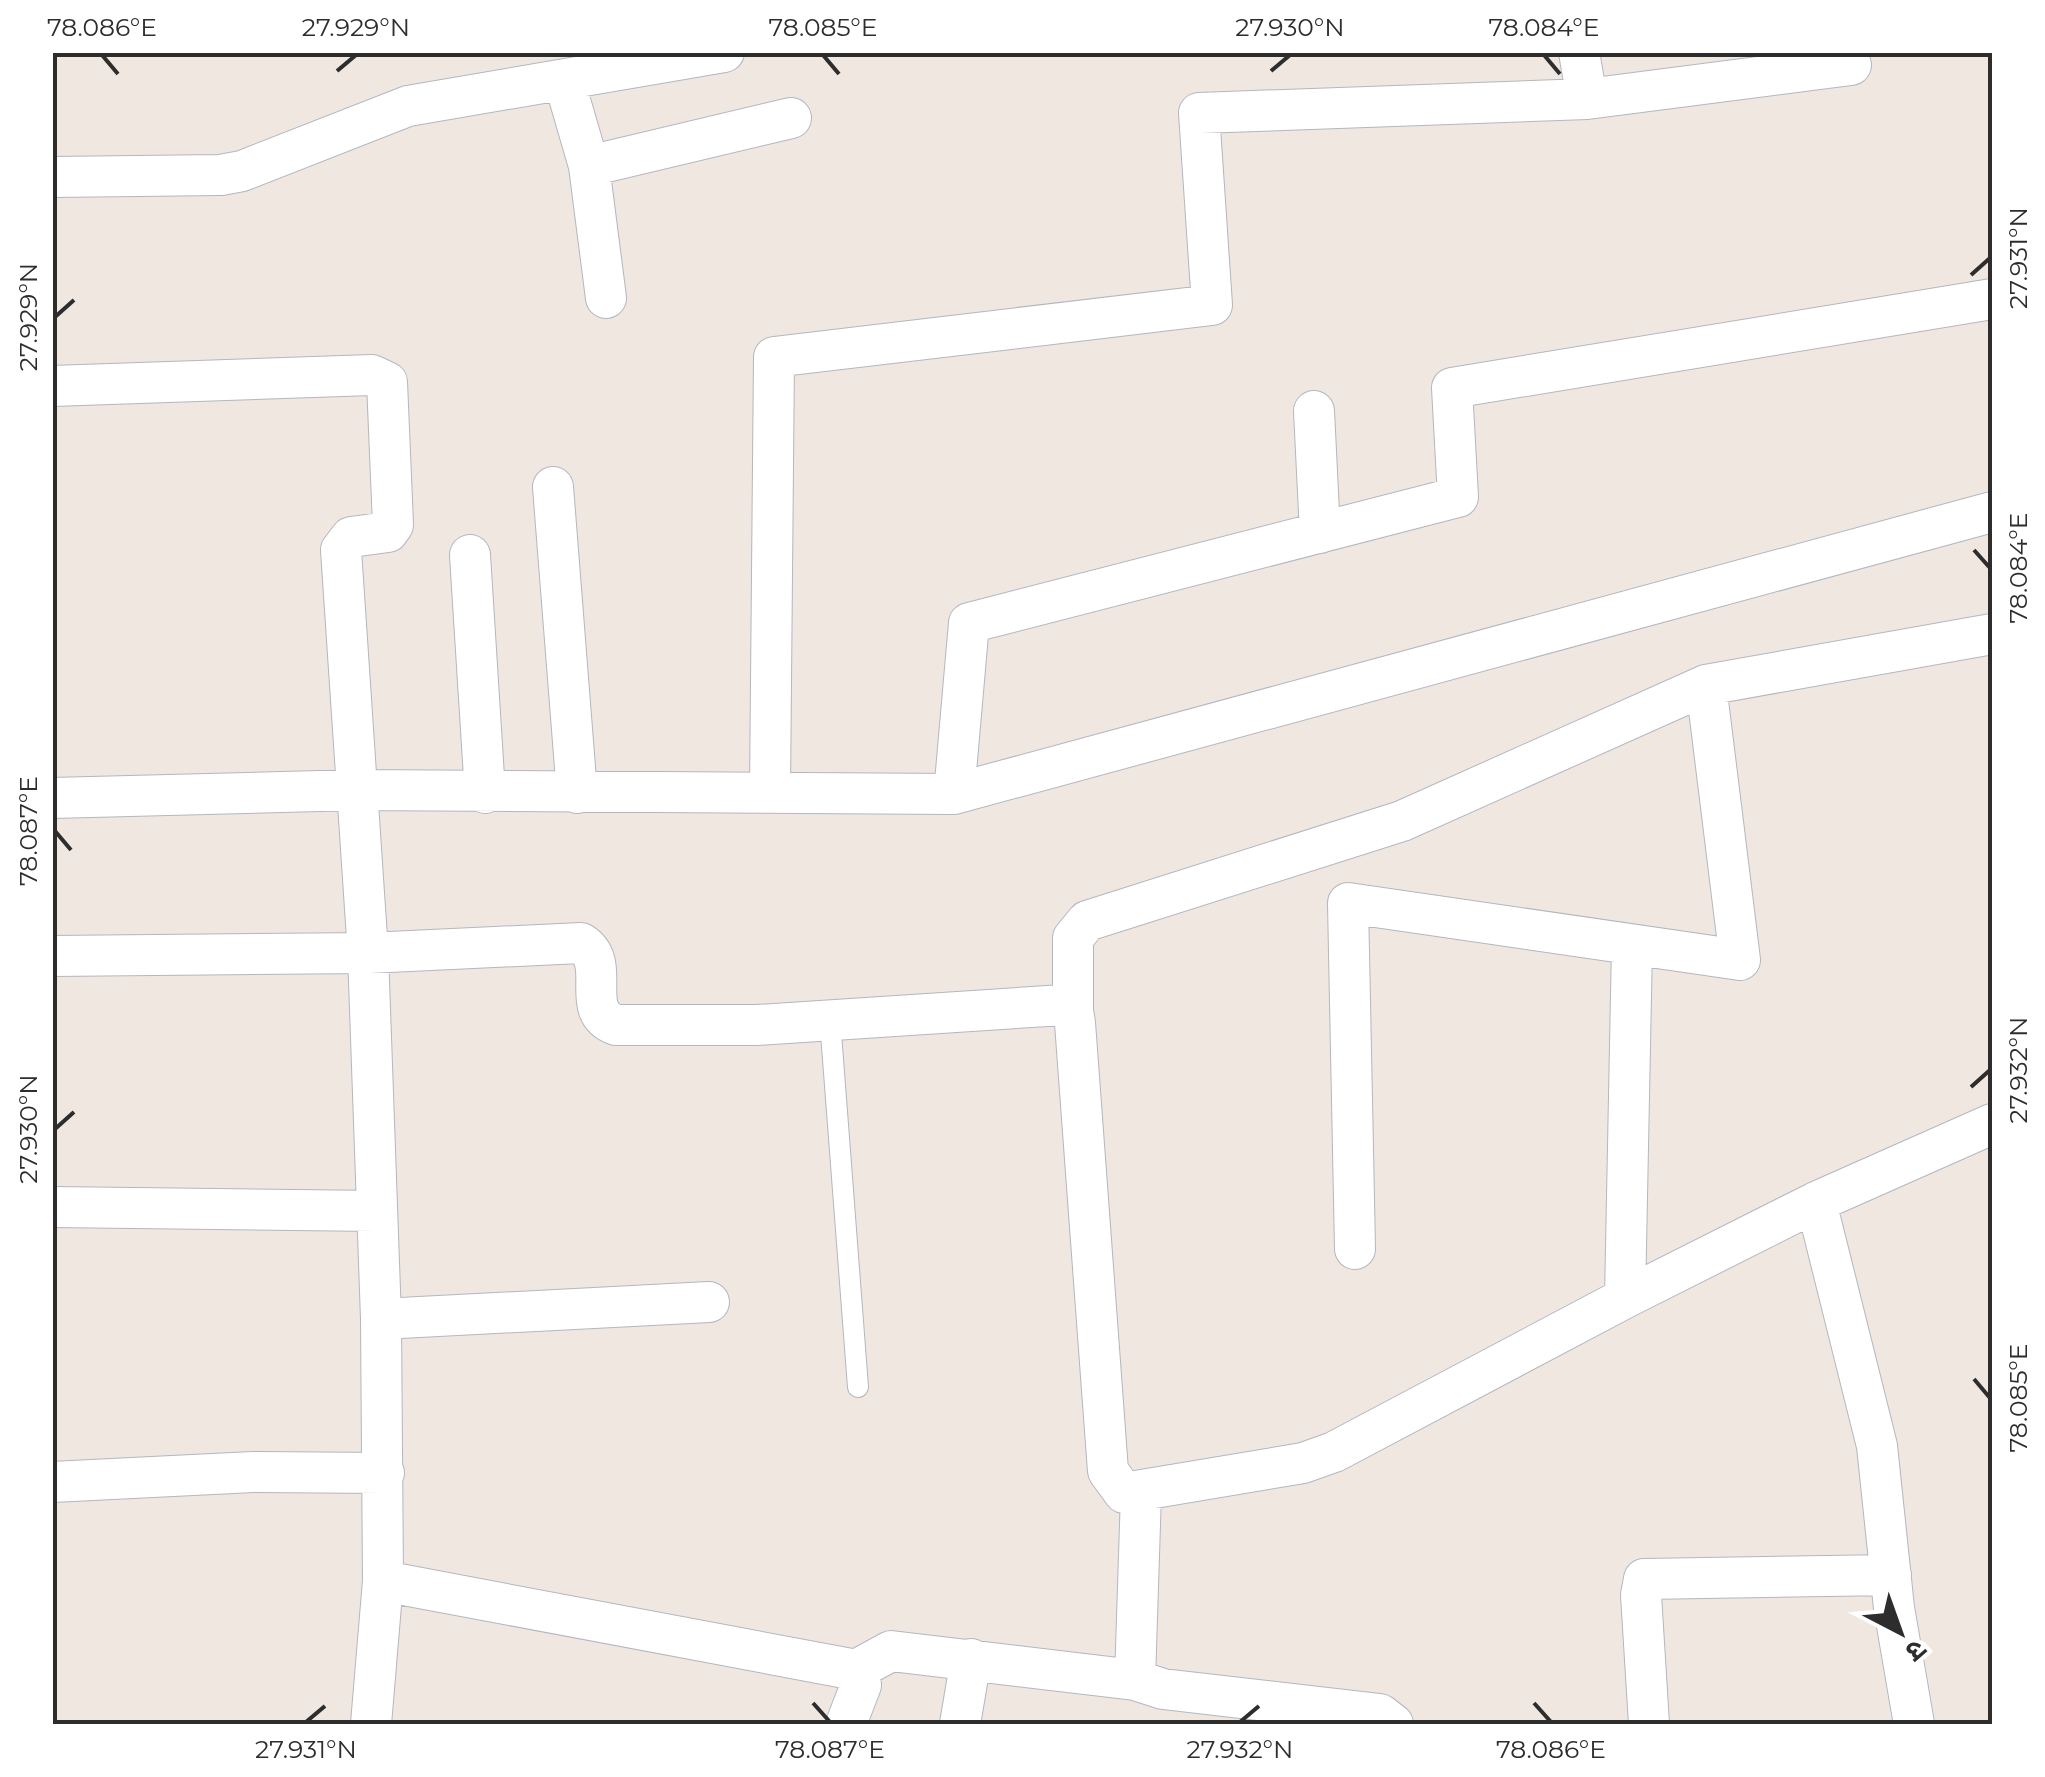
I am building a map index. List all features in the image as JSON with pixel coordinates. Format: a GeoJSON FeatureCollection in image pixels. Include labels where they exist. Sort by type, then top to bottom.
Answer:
{"type":"FeatureCollection","features":[{"type":"Feature","properties":{"kind":"street"},"geometry":{"type":"LineString","coordinates":[[1579,52],[1587,98]]}},
{"type":"Feature","properties":{"kind":"street"},"geometry":{"type":"LineString","coordinates":[[52,177],[231,173],[408,106],[564,80],[607,62],[706,54]]}},
{"type":"Feature","properties":{"kind":"street"},"geometry":{"type":"LineString","coordinates":[[770,791],[774,358],[1212,306],[1200,113],[1587,98],[1851,65]]}},
{"type":"Feature","properties":{"kind":"street"},"geometry":{"type":"LineString","coordinates":[[564,80],[589,166],[606,298]]}},
{"type":"Feature","properties":{"kind":"street"},"geometry":{"type":"LineString","coordinates":[[589,166],[791,118]]}},
{"type":"Feature","properties":{"kind":"street"},"geometry":{"type":"LineString","coordinates":[[954,794],[968,624],[1458,498],[1452,388],[1992,298]]}},
{"type":"Feature","properties":{"kind":"street"},"geometry":{"type":"LineString","coordinates":[[52,386],[384,378],[393,525],[388,532],[352,537],[341,550],[368,952],[381,1320],[383,1582],[371,1724]]}},
{"type":"Feature","properties":{"kind":"street"},"geometry":{"type":"LineString","coordinates":[[1314,412],[1320,533]]}},
{"type":"Feature","properties":{"kind":"street"},"geometry":{"type":"LineString","coordinates":[[553,487],[577,793]]}},
{"type":"Feature","properties":{"kind":"street"},"geometry":{"type":"LineString","coordinates":[[52,798],[358,790],[954,794],[1992,512]]}},
{"type":"Feature","properties":{"kind":"street"},"geometry":{"type":"LineString","coordinates":[[470,556],[485,793]]}},
{"type":"Feature","properties":{"kind":"street"},"geometry":{"type":"LineString","coordinates":[[1992,634],[1706,686],[1402,821],[1087,921],[1074,938],[1073,1011],[1087,1136],[1108,1471],[1124,1493],[1141,1493],[1304,1463],[1334,1452],[1624,1298],[1816,1202],[1992,1124]]}},
{"type":"Feature","properties":{"kind":"street"},"geometry":{"type":"LineString","coordinates":[[1354,1249],[1348,903],[1740,960],[1706,686]]}},
{"type":"Feature","properties":{"kind":"street"},"geometry":{"type":"LineString","coordinates":[[52,956],[368,952],[581,943],[592,950],[596,961],[596,1010],[603,1020],[616,1024],[757,1025],[1048,1004],[1073,1011]]}},
{"type":"Feature","properties":{"kind":"street"},"geometry":{"type":"LineString","coordinates":[[1624,1298],[1632,944]]}},
{"type":"Feature","properties":{"kind":"street"},"geometry":{"type":"LineString","coordinates":[[1816,1202],[1877,1446],[1891,1575],[1914,1724]]}},
{"type":"Feature","properties":{"kind":"street"},"geometry":{"type":"LineString","coordinates":[[52,1206],[376,1211]]}},
{"type":"Feature","properties":{"kind":"street"},"geometry":{"type":"LineString","coordinates":[[381,1320],[709,1302]]}},
{"type":"Feature","properties":{"kind":"street"},"geometry":{"type":"LineString","coordinates":[[52,1482],[253,1472],[384,1473]]}},
{"type":"Feature","properties":{"kind":"street"},"geometry":{"type":"LineString","coordinates":[[1141,1493],[1151,1698]]}},
{"type":"Feature","properties":{"kind":"street"},"geometry":{"type":"LineString","coordinates":[[1649,1724],[1640,1595],[1644,1579],[1891,1575]]}},
{"type":"Feature","properties":{"kind":"street"},"geometry":{"type":"LineString","coordinates":[[383,1582],[856,1670],[891,1652],[971,1659],[1151,1698],[1380,1714],[1393,1724]]}},
{"type":"Feature","properties":{"kind":"street"},"geometry":{"type":"LineString","coordinates":[[960,1724],[971,1659]]}},
{"type":"Feature","properties":{"kind":"street"},"geometry":{"type":"LineString","coordinates":[[846,1724],[861,1685],[856,1670]]}},
{"type":"Feature","properties":{"kind":"lane"},"geometry":{"type":"LineString","coordinates":[[830,1020],[858,1387]]}}]}
